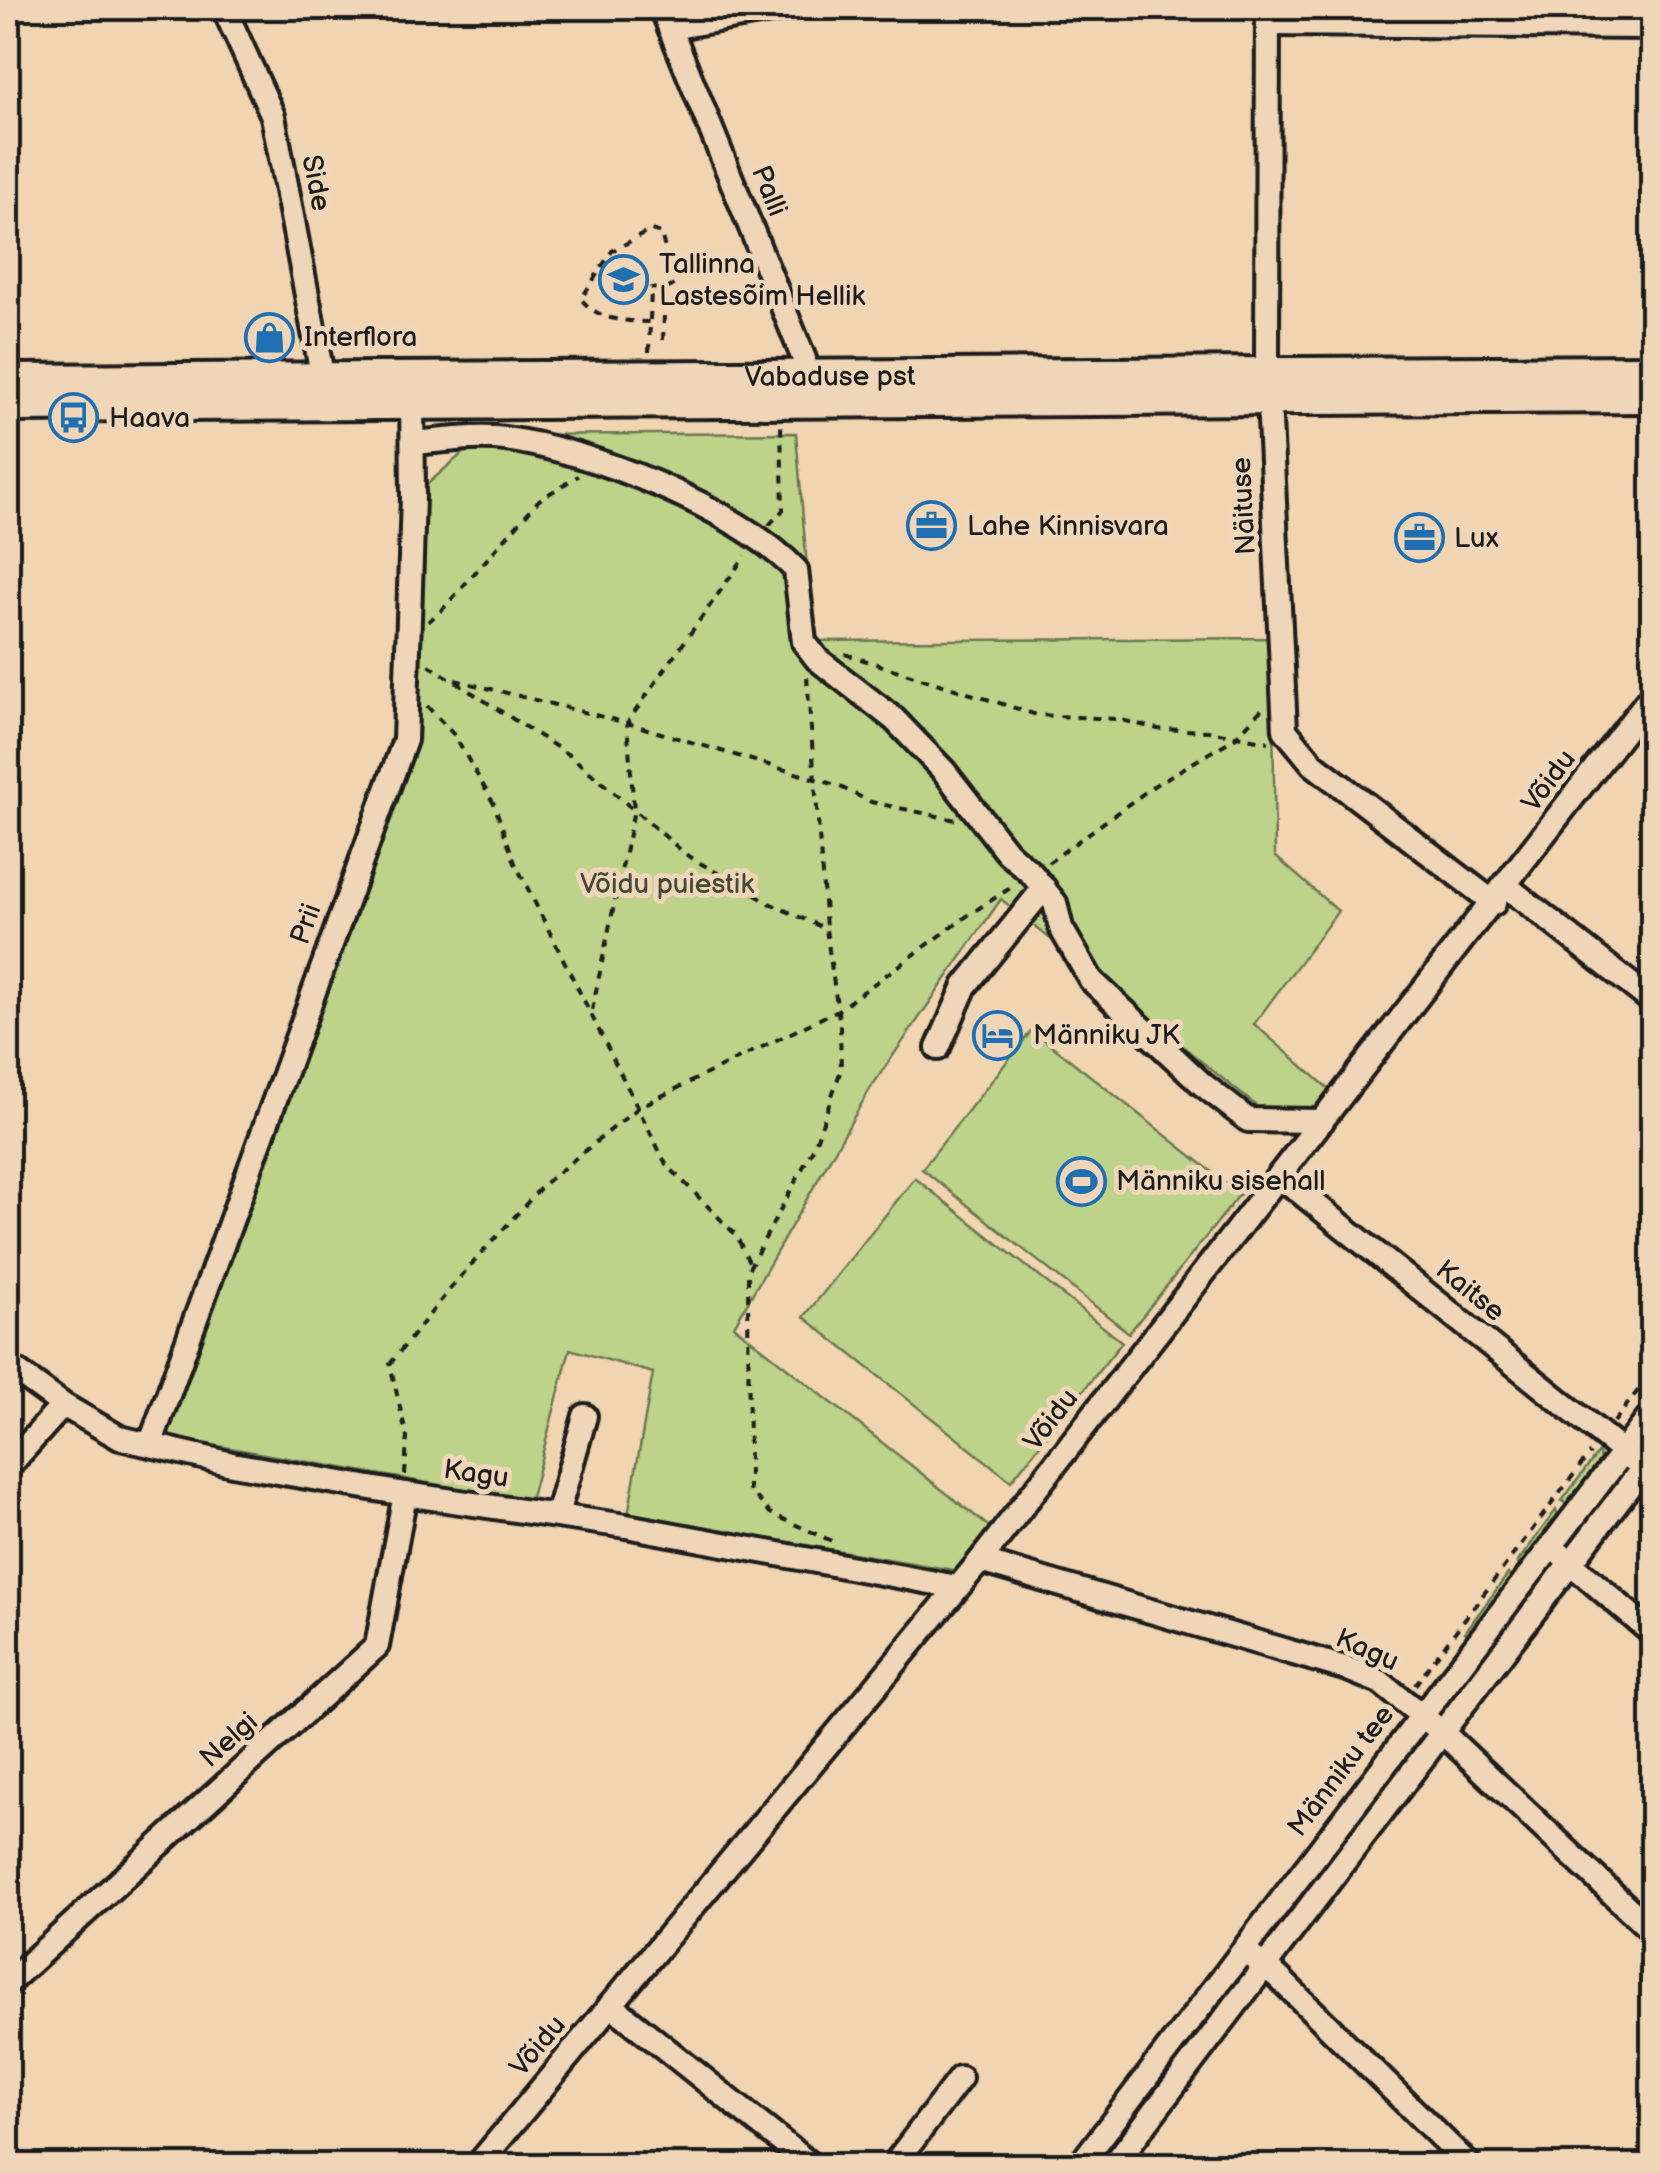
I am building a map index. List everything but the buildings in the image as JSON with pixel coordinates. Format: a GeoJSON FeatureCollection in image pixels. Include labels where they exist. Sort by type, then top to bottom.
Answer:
{"type":"FeatureCollection","features":[{"type":"Feature","properties":{"kind":"highway","name":"Vabaduse pst"},"geometry":{"type":"LineString","coordinates":[[8,380],[321,391],[798,397],[1268,387],[1652,372]]}},
{"type":"Feature","properties":{"kind":"highway","name":"Vabaduse pst"},"geometry":{"type":"LineString","coordinates":[[1268,387],[1652,396]]}},
{"type":"Feature","properties":{"kind":"highway","name":"Vabaduse pst"},"geometry":{"type":"LineString","coordinates":[[8,405],[321,391]]}},
{"type":"Feature","properties":{"kind":"street","name":"Side"},"geometry":{"type":"LineString","coordinates":[[224,8],[273,116],[321,391]]}},
{"type":"Feature","properties":{"kind":"street"},"geometry":{"type":"LineString","coordinates":[[666,18],[789,8]]}},
{"type":"Feature","properties":{"kind":"street"},"geometry":{"type":"LineString","coordinates":[[1268,16],[1652,27]]}},
{"type":"Feature","properties":{"kind":"street","name":"Näituse"},"geometry":{"type":"LineString","coordinates":[[1268,16],[1268,387],[1285,730],[1293,740]]}},
{"type":"Feature","properties":{"kind":"street","name":"Palli"},"geometry":{"type":"LineString","coordinates":[[666,18],[804,359],[798,397]]}},
{"type":"Feature","properties":{"kind":"street","name":"Prii"},"geometry":{"type":"LineString","coordinates":[[150,1445],[404,740],[412,391]]}},
{"type":"Feature","properties":{"kind":"street"},"geometry":{"type":"LineString","coordinates":[[413,443],[502,438],[554,448],[602,462],[666,489],[758,537],[796,570],[804,642],[817,659],[894,719],[944,771],[1007,852],[1055,903],[1061,928],[1091,980],[1202,1084],[1248,1120],[1322,1122]]}},
{"type":"Feature","properties":{"kind":"street","name":"Võidu"},"geometry":{"type":"LineString","coordinates":[[477,2166],[980,1561],[1652,696]]}},
{"type":"Feature","properties":{"kind":"street"},"geometry":{"type":"LineString","coordinates":[[1293,740],[1313,764],[1652,1001]]}},
{"type":"Feature","properties":{"kind":"street"},"geometry":{"type":"LineString","coordinates":[[938,1048],[965,986],[1038,882]]}},
{"type":"Feature","properties":{"kind":"street","name":"Kaitse"},"geometry":{"type":"LineString","coordinates":[[1280,1176],[1623,1452],[1648,1462]]}},
{"type":"Feature","properties":{"kind":"street","name":"Kagu"},"geometry":{"type":"LineString","coordinates":[[8,1366],[110,1434],[150,1445],[232,1464],[558,1515],[957,1588]]}},
{"type":"Feature","properties":{"kind":"street"},"geometry":{"type":"LineString","coordinates":[[8,1467],[63,1406]]}},
{"type":"Feature","properties":{"kind":"street","name":"Männiku tee"},"geometry":{"type":"LineString","coordinates":[[1078,2166],[1243,1950],[1412,1708],[1551,1546],[1652,1414]]}},
{"type":"Feature","properties":{"kind":"street"},"geometry":{"type":"LineString","coordinates":[[558,1515],[585,1416]]}},
{"type":"Feature","properties":{"kind":"street","name":"Männiku tee"},"geometry":{"type":"LineString","coordinates":[[1113,2166],[1648,1462]]}},
{"type":"Feature","properties":{"kind":"street","name":"Nelgi"},"geometry":{"type":"LineString","coordinates":[[8,1983],[377,1646],[405,1494]]}},
{"type":"Feature","properties":{"kind":"street"},"geometry":{"type":"LineString","coordinates":[[1551,1546],[1652,1632]]}},
{"type":"Feature","properties":{"kind":"street","name":"Kagu"},"geometry":{"type":"LineString","coordinates":[[980,1561],[1348,1669],[1380,1682],[1442,1732],[1652,1931]]}},
{"type":"Feature","properties":{"kind":"street"},"geometry":{"type":"LineString","coordinates":[[1243,1950],[1470,2166]]}},
{"type":"Feature","properties":{"kind":"street"},"geometry":{"type":"LineString","coordinates":[[611,2005],[795,2161]]}},
{"type":"Feature","properties":{"kind":"street"},"geometry":{"type":"LineString","coordinates":[[893,2166],[960,2078]]}},
{"type":"Feature","properties":{"kind":"path"},"geometry":{"type":"LineString","coordinates":[[648,362],[650,322],[651,288],[664,290],[674,284],[661,233],[651,230],[612,251],[581,300],[597,314],[650,322]]}},
{"type":"Feature","properties":{"kind":"path"},"geometry":{"type":"LineString","coordinates":[[663,340],[664,290]]}},
{"type":"Feature","properties":{"kind":"path"},"geometry":{"type":"LineString","coordinates":[[592,1014],[634,810],[628,724],[758,537],[783,510],[798,397]]}},
{"type":"Feature","properties":{"kind":"path"},"geometry":{"type":"LineString","coordinates":[[602,462],[539,500],[409,645],[450,679],[572,756],[688,856],[769,903],[826,929]]}},
{"type":"Feature","properties":{"kind":"path"},"geometry":{"type":"LineString","coordinates":[[843,1546],[770,1514],[749,1489],[748,1270],[814,1147],[841,1070],[804,642],[942,682],[1037,715],[1117,718],[1158,730],[1208,730],[1262,742],[1293,740]]}},
{"type":"Feature","properties":{"kind":"path"},"geometry":{"type":"LineString","coordinates":[[450,679],[628,724],[836,785],[871,802],[928,812],[988,829]]}},
{"type":"Feature","properties":{"kind":"path"},"geometry":{"type":"LineString","coordinates":[[407,684],[454,735],[494,804],[514,863],[666,1164],[736,1236],[750,1264]]}},
{"type":"Feature","properties":{"kind":"path"},"geometry":{"type":"LineString","coordinates":[[405,1494],[406,1438],[390,1364],[455,1283],[544,1184],[639,1107],[838,1010],[970,914],[1038,882],[1156,785],[1235,738],[1283,686]]}},
{"type":"Feature","properties":{"kind":"path"},"geometry":{"type":"LineString","coordinates":[[1412,1708],[1652,1372]]}},
{"type":"Feature","properties":{"kind":"green space","name":"Võidu puiestik"},"geometry":{"type":"Polygon","coordinates":[[[796,433],[813,641],[1272,638],[1275,856],[1338,911],[1254,1024],[1329,1089],[1292,1135],[1001,899],[870,1089],[734,1326],[992,1529],[959,1571],[628,1515],[653,1373],[570,1349],[530,1501],[168,1437],[419,740],[422,489],[483,435],[796,433]]]}},
{"type":"Feature","properties":{"kind":"green space","name":"Männiku sisehall"},"geometry":{"type":"Polygon","coordinates":[[[1032,1030],[1240,1194],[1129,1333],[922,1169],[1032,1030]]]}},
{"type":"Feature","properties":{"kind":"green space"},"geometry":{"type":"Polygon","coordinates":[[[915,1178],[1122,1342],[1011,1481],[804,1317],[915,1178]]]}},
{"type":"Feature","properties":{"kind":"green space"},"geometry":{"type":"Polygon","coordinates":[[[1599,1451],[1600,1462],[1570,1503],[1562,1501],[1599,1451]]]}},
{"type":"Feature","properties":{"kind":"green space"},"geometry":{"type":"Polygon","coordinates":[[[1556,1510],[1559,1518],[1519,1565],[1517,1563],[1556,1510]]]}},
{"type":"Feature","properties":{"kind":"green space"},"geometry":{"type":"Polygon","coordinates":[[[1508,1574],[1512,1578],[1468,1634],[1465,1632],[1508,1574]]]}},
{"type":"Feature","properties":{"kind":"place","name":"Tallinna Lastesõim Hellik"},"geometry":{"type":"Point","coordinates":[624,280]}},
{"type":"Feature","properties":{"kind":"place","name":"Interflora"},"geometry":{"type":"Point","coordinates":[269,337]}},
{"type":"Feature","properties":{"kind":"place","name":"Haava"},"geometry":{"type":"Point","coordinates":[74,418]}},
{"type":"Feature","properties":{"kind":"place","name":"Lahe Kinnisvara"},"geometry":{"type":"Point","coordinates":[932,526]}},
{"type":"Feature","properties":{"kind":"place","name":"Lux"},"geometry":{"type":"Point","coordinates":[1419,538]}},
{"type":"Feature","properties":{"kind":"place","name":"Männiku JK"},"geometry":{"type":"Point","coordinates":[998,1035]}},
{"type":"Feature","properties":{"kind":"place","name":"Männiku sisehall"},"geometry":{"type":"Point","coordinates":[1081,1181]}}]}
